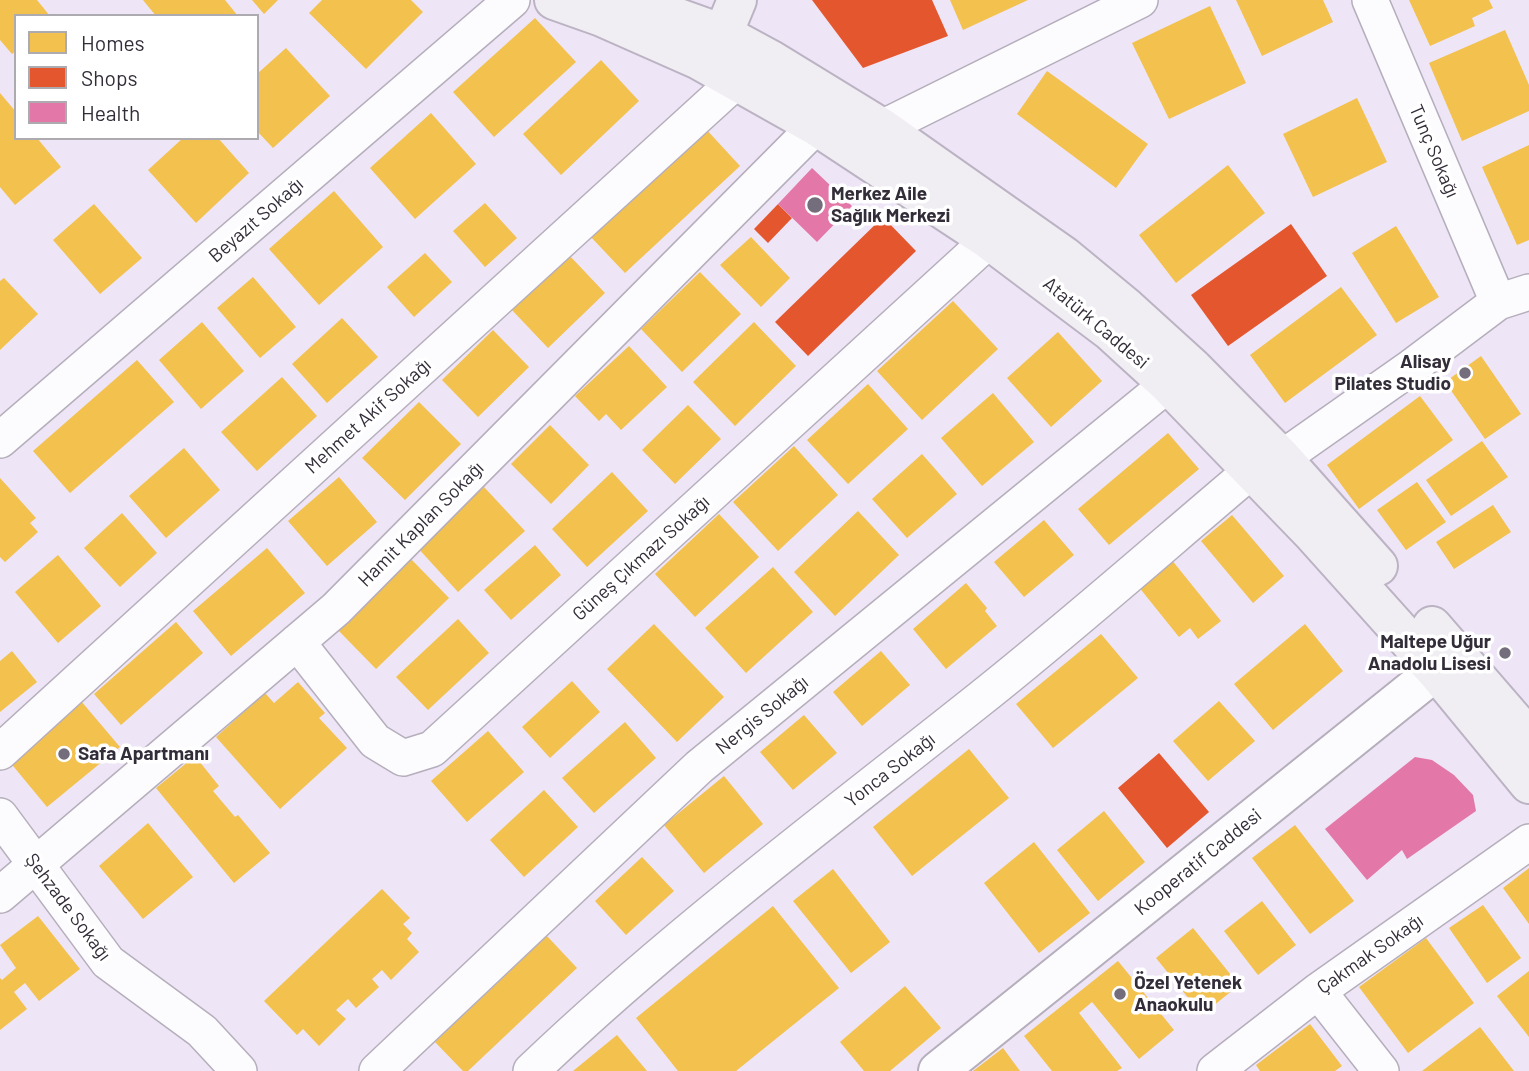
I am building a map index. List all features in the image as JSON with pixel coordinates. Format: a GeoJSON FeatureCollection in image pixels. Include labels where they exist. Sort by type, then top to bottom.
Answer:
{"type":"FeatureCollection","features":[{"type":"Feature","properties":{"kind":"main road","name":"Atatürk Caddesi"},"geometry":{"type":"LineString","coordinates":[[554,0],[601,17],[719,31]]}},
{"type":"Feature","properties":{"kind":"main road","name":"Atatürk Caddesi"},"geometry":{"type":"LineString","coordinates":[[628,0],[685,10],[719,31],[869,139],[989,240],[1110,331],[1168,384],[1267,465]]}},
{"type":"Feature","properties":{"kind":"main road","name":"Atatürk Caddesi"},"geometry":{"type":"LineString","coordinates":[[719,31],[736,81],[816,126],[869,139],[1064,256],[1096,282],[1193,368],[1267,465],[1447,662],[1529,738]]}},
{"type":"Feature","properties":{"kind":"main road","name":"Atatürk Caddesi"},"geometry":{"type":"LineString","coordinates":[[1447,662],[1529,784]]}},
{"type":"Feature","properties":{"kind":"street","name":"Beyazıt Sokağı"},"geometry":{"type":"LineString","coordinates":[[0,440],[512,0]]}},
{"type":"Feature","properties":{"kind":"street"},"geometry":{"type":"LineString","coordinates":[[869,139],[1140,0]]}},
{"type":"Feature","properties":{"kind":"street","name":"Tunç Sokağı"},"geometry":{"type":"LineString","coordinates":[[1370,0],[1514,297]]}},
{"type":"Feature","properties":{"kind":"street","name":"Mehmet Akif Sokağı"},"geometry":{"type":"LineString","coordinates":[[0,752],[736,81]]}},
{"type":"Feature","properties":{"kind":"street","name":"Hamit Kaplan Sokağı"},"geometry":{"type":"LineString","coordinates":[[0,895],[336,609],[816,126]]}},
{"type":"Feature","properties":{"kind":"street","name":"Güneş Çıkmazı Sokağı"},"geometry":{"type":"LineString","coordinates":[[297,642],[375,741],[403,758],[432,749],[989,240]]}},
{"type":"Feature","properties":{"kind":"street","name":"Yonca Sokağı"},"geometry":{"type":"LineString","coordinates":[[531,1071],[590,1014],[1267,465],[1514,297]]}},
{"type":"Feature","properties":{"kind":"street","name":"Nergis Sokağı"},"geometry":{"type":"LineString","coordinates":[[377,1071],[699,767],[1168,384]]}},
{"type":"Feature","properties":{"kind":"street","name":"Kooperatif Caddesi"},"geometry":{"type":"LineString","coordinates":[[938,1071],[1447,662]]}},
{"type":"Feature","properties":{"kind":"street","name":"Şehzade Sokağı"},"geometry":{"type":"LineString","coordinates":[[0,817],[108,962],[202,1031],[239,1071]]}},
{"type":"Feature","properties":{"kind":"street","name":"Çakmak Sokağı"},"geometry":{"type":"LineString","coordinates":[[1214,1071],[1318,991],[1529,842]]}},
{"type":"Feature","properties":{"kind":"street"},"geometry":{"type":"LineString","coordinates":[[1318,991],[1381,1071]]}},
{"type":"Feature","properties":{"kind":"building: Homes"},"geometry":{"type":"Polygon","coordinates":[[[0,0],[37,0],[48,14],[14,14],[12,54],[0,40],[0,0]]]}},
{"type":"Feature","properties":{"kind":"building: Homes"},"geometry":{"type":"Polygon","coordinates":[[[143,0],[225,0],[236,14],[154,14],[143,0]]]}},
{"type":"Feature","properties":{"kind":"building: Homes"},"geometry":{"type":"Polygon","coordinates":[[[252,0],[278,0],[264,14],[252,0]]]}},
{"type":"Feature","properties":{"kind":"building: Homes"},"geometry":{"type":"Polygon","coordinates":[[[322,0],[411,0],[423,12],[366,69],[309,13],[322,0]]]}},
{"type":"Feature","properties":{"kind":"building: Homes"},"geometry":{"type":"Polygon","coordinates":[[[950,0],[1028,0],[963,30],[950,0]]]}},
{"type":"Feature","properties":{"kind":"building: Homes"},"geometry":{"type":"Polygon","coordinates":[[[1236,0],[1323,0],[1333,22],[1262,56],[1236,0]]]}},
{"type":"Feature","properties":{"kind":"building: Homes"},"geometry":{"type":"Polygon","coordinates":[[[1409,0],[1489,0],[1493,8],[1472,18],[1475,26],[1430,46],[1409,0]]]}},
{"type":"Feature","properties":{"kind":"building: Homes"},"geometry":{"type":"Polygon","coordinates":[[[1210,6],[1246,83],[1169,119],[1132,43],[1210,6]]]}},
{"type":"Feature","properties":{"kind":"building: Homes"},"geometry":{"type":"Polygon","coordinates":[[[535,18],[576,62],[494,137],[453,92],[535,18]]]}},
{"type":"Feature","properties":{"kind":"building: Homes"},"geometry":{"type":"Polygon","coordinates":[[[1505,30],[1529,85],[1529,111],[1462,141],[1429,63],[1505,30]]]}},
{"type":"Feature","properties":{"kind":"building: Homes"},"geometry":{"type":"Polygon","coordinates":[[[286,48],[330,96],[273,148],[259,133],[259,72],[286,48]]]}},
{"type":"Feature","properties":{"kind":"building: Homes"},"geometry":{"type":"Polygon","coordinates":[[[601,60],[639,101],[561,175],[523,134],[601,60]]]}},
{"type":"Feature","properties":{"kind":"building: Homes"},"geometry":{"type":"Polygon","coordinates":[[[1047,71],[1148,144],[1116,188],[1017,114],[1047,71]]]}},
{"type":"Feature","properties":{"kind":"building: Homes"},"geometry":{"type":"Polygon","coordinates":[[[0,93],[14,110],[14,140],[39,140],[61,167],[15,205],[0,187],[0,93]]]}},
{"type":"Feature","properties":{"kind":"building: Homes"},"geometry":{"type":"Polygon","coordinates":[[[1357,98],[1387,162],[1313,197],[1283,134],[1357,98]]]}},
{"type":"Feature","properties":{"kind":"building: Homes"},"geometry":{"type":"Polygon","coordinates":[[[431,113],[476,164],[415,219],[370,168],[431,113]]]}},
{"type":"Feature","properties":{"kind":"building: Homes"},"geometry":{"type":"Polygon","coordinates":[[[705,128],[740,166],[625,273],[589,235],[705,128]]]}},
{"type":"Feature","properties":{"kind":"building: Homes"},"geometry":{"type":"Polygon","coordinates":[[[181,140],[220,140],[249,173],[196,223],[148,170],[181,140]]]}},
{"type":"Feature","properties":{"kind":"building: Homes"},"geometry":{"type":"Polygon","coordinates":[[[1529,145],[1529,240],[1517,245],[1482,167],[1529,145]]]}},
{"type":"Feature","properties":{"kind":"building: Homes"},"geometry":{"type":"Polygon","coordinates":[[[1228,165],[1265,213],[1176,283],[1139,235],[1228,165]]]}},
{"type":"Feature","properties":{"kind":"building: Homes"},"geometry":{"type":"Polygon","coordinates":[[[334,191],[383,247],[319,305],[269,249],[334,191]]]}},
{"type":"Feature","properties":{"kind":"building: Homes"},"geometry":{"type":"Polygon","coordinates":[[[485,203],[517,238],[485,267],[453,231],[485,203]]]}},
{"type":"Feature","properties":{"kind":"building: Homes"},"geometry":{"type":"Polygon","coordinates":[[[94,204],[142,258],[100,294],[53,240],[94,204]]]}},
{"type":"Feature","properties":{"kind":"building: Homes"},"geometry":{"type":"Polygon","coordinates":[[[1396,226],[1439,297],[1396,323],[1352,253],[1396,226]]]}},
{"type":"Feature","properties":{"kind":"building: Homes"},"geometry":{"type":"Polygon","coordinates":[[[751,237],[790,278],[761,307],[720,265],[751,237]]]}},
{"type":"Feature","properties":{"kind":"building: Homes"},"geometry":{"type":"Polygon","coordinates":[[[425,253],[452,282],[414,317],[387,287],[425,253]]]}},
{"type":"Feature","properties":{"kind":"building: Homes"},"geometry":{"type":"Polygon","coordinates":[[[568,254],[605,293],[548,348],[511,309],[568,254]]]}},
{"type":"Feature","properties":{"kind":"building: Homes"},"geometry":{"type":"Polygon","coordinates":[[[700,272],[741,314],[682,372],[641,329],[700,272]]]}},
{"type":"Feature","properties":{"kind":"building: Homes"},"geometry":{"type":"Polygon","coordinates":[[[253,277],[296,327],[260,358],[217,308],[253,277]]]}},
{"type":"Feature","properties":{"kind":"building: Homes"},"geometry":{"type":"Polygon","coordinates":[[[4,278],[38,314],[0,350],[0,281],[4,278]]]}},
{"type":"Feature","properties":{"kind":"building: Homes"},"geometry":{"type":"Polygon","coordinates":[[[1341,287],[1377,335],[1285,403],[1250,355],[1341,287]]]}},
{"type":"Feature","properties":{"kind":"building: Homes"},"geometry":{"type":"Polygon","coordinates":[[[953,301],[998,349],[922,420],[877,371],[953,301]]]}},
{"type":"Feature","properties":{"kind":"building: Homes"},"geometry":{"type":"Polygon","coordinates":[[[342,318],[378,357],[327,403],[292,364],[342,318]]]}},
{"type":"Feature","properties":{"kind":"building: Homes"},"geometry":{"type":"Polygon","coordinates":[[[202,322],[244,371],[201,409],[159,360],[202,322]]]}},
{"type":"Feature","properties":{"kind":"building: Homes"},"geometry":{"type":"Polygon","coordinates":[[[754,322],[796,366],[735,426],[693,382],[754,322]]]}},
{"type":"Feature","properties":{"kind":"building: Homes"},"geometry":{"type":"Polygon","coordinates":[[[493,330],[529,367],[478,417],[442,380],[493,330]]]}},
{"type":"Feature","properties":{"kind":"building: Homes"},"geometry":{"type":"Polygon","coordinates":[[[1058,332],[1102,381],[1051,427],[1007,378],[1058,332]]]}},
{"type":"Feature","properties":{"kind":"building: Homes"},"geometry":{"type":"Polygon","coordinates":[[[629,346],[667,387],[621,430],[606,414],[599,421],[575,396],[629,346]]]}},
{"type":"Feature","properties":{"kind":"building: Homes"},"geometry":{"type":"Polygon","coordinates":[[[1481,356],[1521,414],[1485,439],[1445,382],[1481,356]]]}},
{"type":"Feature","properties":{"kind":"building: Homes"},"geometry":{"type":"Polygon","coordinates":[[[137,360],[174,402],[70,493],[33,451],[137,360]]]}},
{"type":"Feature","properties":{"kind":"building: Homes"},"geometry":{"type":"Polygon","coordinates":[[[282,377],[317,416],[257,471],[221,432],[282,377]]]}},
{"type":"Feature","properties":{"kind":"building: Homes"},"geometry":{"type":"Polygon","coordinates":[[[868,384],[908,429],[848,484],[807,440],[868,384]]]}},
{"type":"Feature","properties":{"kind":"building: Homes"},"geometry":{"type":"Polygon","coordinates":[[[993,393],[1034,442],[982,486],[941,438],[993,393]]]}},
{"type":"Feature","properties":{"kind":"building: Homes"},"geometry":{"type":"Polygon","coordinates":[[[1420,396],[1453,440],[1359,509],[1327,465],[1420,396]]]}},
{"type":"Feature","properties":{"kind":"building: Homes"},"geometry":{"type":"Polygon","coordinates":[[[419,402],[461,444],[405,500],[362,458],[419,402]]]}},
{"type":"Feature","properties":{"kind":"building: Homes"},"geometry":{"type":"Polygon","coordinates":[[[688,405],[721,439],[675,484],[642,450],[688,405]]]}},
{"type":"Feature","properties":{"kind":"building: Homes"},"geometry":{"type":"Polygon","coordinates":[[[550,425],[589,465],[551,504],[511,464],[550,425]]]}},
{"type":"Feature","properties":{"kind":"building: Homes"},"geometry":{"type":"Polygon","coordinates":[[[1168,433],[1199,469],[1109,545],[1078,509],[1168,433]]]}},
{"type":"Feature","properties":{"kind":"building: Homes"},"geometry":{"type":"Polygon","coordinates":[[[1482,441],[1508,477],[1451,516],[1426,480],[1482,441]]]}},
{"type":"Feature","properties":{"kind":"building: Homes"},"geometry":{"type":"Polygon","coordinates":[[[794,446],[838,495],[778,551],[733,502],[794,446]]]}},
{"type":"Feature","properties":{"kind":"building: Homes"},"geometry":{"type":"Polygon","coordinates":[[[184,448],[220,490],[166,538],[129,496],[184,448]]]}},
{"type":"Feature","properties":{"kind":"building: Homes"},"geometry":{"type":"Polygon","coordinates":[[[922,454],[957,494],[907,538],[872,499],[922,454]]]}},
{"type":"Feature","properties":{"kind":"building: Homes"},"geometry":{"type":"Polygon","coordinates":[[[612,472],[648,511],[587,567],[552,529],[612,472]]]}},
{"type":"Feature","properties":{"kind":"building: Homes"},"geometry":{"type":"Polygon","coordinates":[[[339,477],[377,522],[327,566],[288,521],[339,477]]]}},
{"type":"Feature","properties":{"kind":"building: Homes"},"geometry":{"type":"Polygon","coordinates":[[[0,478],[36,518],[30,523],[38,532],[5,562],[0,557],[0,478]]]}},
{"type":"Feature","properties":{"kind":"building: Homes"},"geometry":{"type":"Polygon","coordinates":[[[1417,482],[1446,522],[1406,550],[1377,510],[1417,482]]]}},
{"type":"Feature","properties":{"kind":"building: Homes"},"geometry":{"type":"Polygon","coordinates":[[[484,487],[525,531],[458,592],[417,547],[484,487]]]}},
{"type":"Feature","properties":{"kind":"building: Homes"},"geometry":{"type":"Polygon","coordinates":[[[1493,505],[1511,532],[1454,569],[1436,542],[1493,505]]]}},
{"type":"Feature","properties":{"kind":"building: Homes"},"geometry":{"type":"Polygon","coordinates":[[[858,511],[899,555],[835,616],[794,572],[858,511]]]}},
{"type":"Feature","properties":{"kind":"building: Homes"},"geometry":{"type":"Polygon","coordinates":[[[122,513],[157,553],[120,587],[84,548],[122,513]]]}},
{"type":"Feature","properties":{"kind":"building: Homes"},"geometry":{"type":"Polygon","coordinates":[[[719,514],[759,557],[695,617],[655,574],[719,514]]]}},
{"type":"Feature","properties":{"kind":"building: Homes"},"geometry":{"type":"Polygon","coordinates":[[[1232,515],[1284,576],[1253,603],[1201,541],[1232,515]]]}},
{"type":"Feature","properties":{"kind":"building: Homes"},"geometry":{"type":"Polygon","coordinates":[[[1044,520],[1074,555],[1024,597],[994,562],[1044,520]]]}},
{"type":"Feature","properties":{"kind":"building: Homes"},"geometry":{"type":"Polygon","coordinates":[[[535,545],[561,575],[511,620],[484,590],[535,545]]]}},
{"type":"Feature","properties":{"kind":"building: Homes"},"geometry":{"type":"Polygon","coordinates":[[[267,548],[305,593],[231,656],[193,611],[267,548]]]}},
{"type":"Feature","properties":{"kind":"building: Homes"},"geometry":{"type":"Polygon","coordinates":[[[58,555],[101,606],[58,643],[15,592],[58,555]]]}},
{"type":"Feature","properties":{"kind":"building: Homes"},"geometry":{"type":"Polygon","coordinates":[[[411,559],[449,598],[376,669],[338,630],[411,559]]]}},
{"type":"Feature","properties":{"kind":"building: Homes"},"geometry":{"type":"Polygon","coordinates":[[[1171,559],[1221,621],[1198,639],[1190,628],[1179,637],[1138,586],[1171,559]]]}},
{"type":"Feature","properties":{"kind":"building: Homes"},"geometry":{"type":"Polygon","coordinates":[[[773,567],[813,612],[746,673],[705,628],[773,567]]]}},
{"type":"Feature","properties":{"kind":"building: Homes"},"geometry":{"type":"Polygon","coordinates":[[[966,583],[987,608],[985,611],[997,626],[946,669],[913,629],[966,583]]]}},
{"type":"Feature","properties":{"kind":"building: Homes"},"geometry":{"type":"Polygon","coordinates":[[[458,619],[489,653],[428,710],[396,677],[458,619]]]}},
{"type":"Feature","properties":{"kind":"building: Homes"},"geometry":{"type":"Polygon","coordinates":[[[176,622],[203,653],[121,725],[94,694],[176,622]]]}},
{"type":"Feature","properties":{"kind":"building: Homes"},"geometry":{"type":"Polygon","coordinates":[[[654,624],[724,697],[677,742],[607,669],[654,624]]]}},
{"type":"Feature","properties":{"kind":"building: Homes"},"geometry":{"type":"Polygon","coordinates":[[[1305,624],[1343,671],[1273,730],[1234,684],[1305,624]]]}},
{"type":"Feature","properties":{"kind":"building: Homes"},"geometry":{"type":"Polygon","coordinates":[[[1101,634],[1138,678],[1053,748],[1016,704],[1101,634]]]}},
{"type":"Feature","properties":{"kind":"building: Homes"},"geometry":{"type":"Polygon","coordinates":[[[12,651],[37,682],[0,712],[0,661],[12,651]]]}},
{"type":"Feature","properties":{"kind":"building: Homes"},"geometry":{"type":"Polygon","coordinates":[[[881,651],[910,685],[862,726],[833,692],[881,651]]]}},
{"type":"Feature","properties":{"kind":"building: Homes"},"geometry":{"type":"Polygon","coordinates":[[[572,681],[600,712],[550,758],[522,727],[572,681]]]}},
{"type":"Feature","properties":{"kind":"building: Homes"},"geometry":{"type":"Polygon","coordinates":[[[298,682],[325,713],[319,718],[347,748],[280,809],[216,737],[265,693],[274,703],[298,682]]]}},
{"type":"Feature","properties":{"kind":"building: Homes","name":"Safa Apartmanı"},"geometry":{"type":"Polygon","coordinates":[[[81,701],[120,747],[47,807],[9,761],[81,701]]]}},
{"type":"Feature","properties":{"kind":"building: Homes"},"geometry":{"type":"Polygon","coordinates":[[[1219,701],[1255,741],[1208,781],[1173,741],[1219,701]]]}},
{"type":"Feature","properties":{"kind":"building: Homes"},"geometry":{"type":"Polygon","coordinates":[[[804,715],[837,753],[793,790],[760,752],[804,715]]]}},
{"type":"Feature","properties":{"kind":"building: Homes"},"geometry":{"type":"Polygon","coordinates":[[[625,722],[656,758],[594,813],[562,778],[625,722]]]}},
{"type":"Feature","properties":{"kind":"building: Homes"},"geometry":{"type":"Polygon","coordinates":[[[488,731],[524,772],[467,822],[431,781],[488,731]]]}},
{"type":"Feature","properties":{"kind":"building: Homes"},"geometry":{"type":"Polygon","coordinates":[[[969,749],[1009,798],[912,876],[873,827],[969,749]]]}},
{"type":"Feature","properties":{"kind":"building: Homes"},"geometry":{"type":"Polygon","coordinates":[[[195,756],[219,786],[213,791],[235,817],[238,815],[270,853],[234,883],[156,788],[195,756]]]}},
{"type":"Feature","properties":{"kind":"building: Homes"},"geometry":{"type":"Polygon","coordinates":[[[724,776],[763,824],[704,873],[664,825],[724,776]]]}},
{"type":"Feature","properties":{"kind":"building: Homes"},"geometry":{"type":"Polygon","coordinates":[[[544,790],[578,827],[524,877],[490,840],[544,790]]]}},
{"type":"Feature","properties":{"kind":"building: Homes"},"geometry":{"type":"Polygon","coordinates":[[[1104,811],[1145,862],[1098,901],[1057,850],[1104,811]]]}},
{"type":"Feature","properties":{"kind":"building: Homes"},"geometry":{"type":"Polygon","coordinates":[[[148,823],[193,877],[143,919],[99,866],[148,823]]]}},
{"type":"Feature","properties":{"kind":"building: Homes"},"geometry":{"type":"Polygon","coordinates":[[[1295,825],[1354,901],[1310,934],[1252,858],[1295,825]]]}},
{"type":"Feature","properties":{"kind":"building: Homes"},"geometry":{"type":"Polygon","coordinates":[[[1034,842],[1090,913],[1039,953],[984,883],[1034,842]]]}},
{"type":"Feature","properties":{"kind":"building: Homes"},"geometry":{"type":"Polygon","coordinates":[[[642,857],[674,891],[626,935],[595,901],[642,857]]]}},
{"type":"Feature","properties":{"kind":"building: Homes"},"geometry":{"type":"Polygon","coordinates":[[[1529,868],[1529,924],[1503,888],[1529,868]]]}},
{"type":"Feature","properties":{"kind":"building: Homes"},"geometry":{"type":"Polygon","coordinates":[[[833,869],[890,942],[851,973],[793,901],[833,869]]]}},
{"type":"Feature","properties":{"kind":"building: Homes"},"geometry":{"type":"Polygon","coordinates":[[[382,889],[410,918],[403,924],[412,933],[407,939],[419,952],[391,980],[382,970],[372,979],[379,987],[356,1008],[348,999],[336,1010],[346,1019],[319,1046],[303,1029],[297,1035],[264,1001],[382,889]]]}},
{"type":"Feature","properties":{"kind":"building: Homes"},"geometry":{"type":"Polygon","coordinates":[[[1262,901],[1296,945],[1258,975],[1224,931],[1262,901]]]}},
{"type":"Feature","properties":{"kind":"building: Homes"},"geometry":{"type":"Polygon","coordinates":[[[1483,905],[1521,958],[1487,983],[1449,928],[1483,905]]]}},
{"type":"Feature","properties":{"kind":"building: Homes"},"geometry":{"type":"Polygon","coordinates":[[[773,906],[839,988],[736,1071],[678,1071],[636,1018],[773,906]]]}},
{"type":"Feature","properties":{"kind":"building: Homes"},"geometry":{"type":"Polygon","coordinates":[[[38,916],[80,969],[39,1001],[25,983],[14,992],[27,1009],[0,1030],[0,978],[2,980],[16,968],[0,945],[38,916]]]}},
{"type":"Feature","properties":{"kind":"building: Homes"},"geometry":{"type":"Polygon","coordinates":[[[1193,928],[1239,985],[1202,1015],[1156,958],[1193,928]]]}},
{"type":"Feature","properties":{"kind":"building: Homes"},"geometry":{"type":"Polygon","coordinates":[[[547,936],[577,968],[468,1071],[463,1071],[435,1042],[547,936]]]}},
{"type":"Feature","properties":{"kind":"building: Homes"},"geometry":{"type":"Polygon","coordinates":[[[1426,938],[1474,1003],[1408,1053],[1359,987],[1426,938]]]}},
{"type":"Feature","properties":{"kind":"building: Homes"},"geometry":{"type":"Polygon","coordinates":[[[1118,961],[1174,1030],[1139,1059],[1092,1002],[1079,1013],[1122,1068],[1117,1071],[1052,1071],[1024,1036],[1118,961]]]}},
{"type":"Feature","properties":{"kind":"building: Homes"},"geometry":{"type":"Polygon","coordinates":[[[1529,971],[1529,1037],[1497,996],[1529,971]]]}},
{"type":"Feature","properties":{"kind":"building: Homes"},"geometry":{"type":"Polygon","coordinates":[[[905,986],[941,1028],[890,1071],[864,1071],[840,1042],[905,986]]]}},
{"type":"Feature","properties":{"kind":"building: Homes"},"geometry":{"type":"Polygon","coordinates":[[[1310,1024],[1342,1066],[1335,1071],[1260,1071],[1256,1065],[1310,1024]]]}},
{"type":"Feature","properties":{"kind":"building: Homes"},"geometry":{"type":"Polygon","coordinates":[[[1480,1027],[1514,1071],[1422,1071],[1480,1027]]]}},
{"type":"Feature","properties":{"kind":"building: Homes"},"geometry":{"type":"Polygon","coordinates":[[[617,1035],[647,1071],[573,1071],[617,1035]]]}},
{"type":"Feature","properties":{"kind":"building: Homes"},"geometry":{"type":"Polygon","coordinates":[[[1003,1048],[1020,1071],[973,1071],[1003,1048]]]}},
{"type":"Feature","properties":{"kind":"building: Shops"},"geometry":{"type":"Polygon","coordinates":[[[812,0],[932,0],[948,36],[863,68],[812,0]]]}},
{"type":"Feature","properties":{"kind":"building: Shops"},"geometry":{"type":"Polygon","coordinates":[[[778,204],[792,218],[768,243],[754,229],[778,204]]]}},
{"type":"Feature","properties":{"kind":"building: Shops"},"geometry":{"type":"Polygon","coordinates":[[[883,217],[916,251],[808,356],[775,322],[883,217]]]}},
{"type":"Feature","properties":{"kind":"building: Shops"},"geometry":{"type":"Polygon","coordinates":[[[1291,224],[1327,276],[1228,346],[1191,295],[1291,224]]]}},
{"type":"Feature","properties":{"kind":"building: Shops"},"geometry":{"type":"Polygon","coordinates":[[[1159,753],[1209,812],[1167,848],[1118,788],[1159,753]]]}},
{"type":"Feature","properties":{"kind":"building: Health","name":"Merkez Aile Sağlık Merkezi"},"geometry":{"type":"Polygon","coordinates":[[[812,168],[852,206],[817,242],[778,204],[812,168]]]}},
{"type":"Feature","properties":{"kind":"building: Health"},"geometry":{"type":"Polygon","coordinates":[[[1415,757],[1432,760],[1454,775],[1473,795],[1476,811],[1407,859],[1402,850],[1367,880],[1325,829],[1415,757]]]}},
{"type":"Feature","properties":{"kind":"place","name":"Merkez Aile Sağlık Merkezi"},"geometry":{"type":"Point","coordinates":[815,205]}},
{"type":"Feature","properties":{"kind":"place","name":"Alisay Pilates Studio"},"geometry":{"type":"Point","coordinates":[1465,373]}},
{"type":"Feature","properties":{"kind":"place","name":"Maltepe Uğur Anadolu Lisesi"},"geometry":{"type":"Point","coordinates":[1505,653]}},
{"type":"Feature","properties":{"kind":"place","name":"Safa Apartmanı"},"geometry":{"type":"Point","coordinates":[64,754]}},
{"type":"Feature","properties":{"kind":"place","name":"Özel Yetenek Anaokulu"},"geometry":{"type":"Point","coordinates":[1120,994]}}]}
